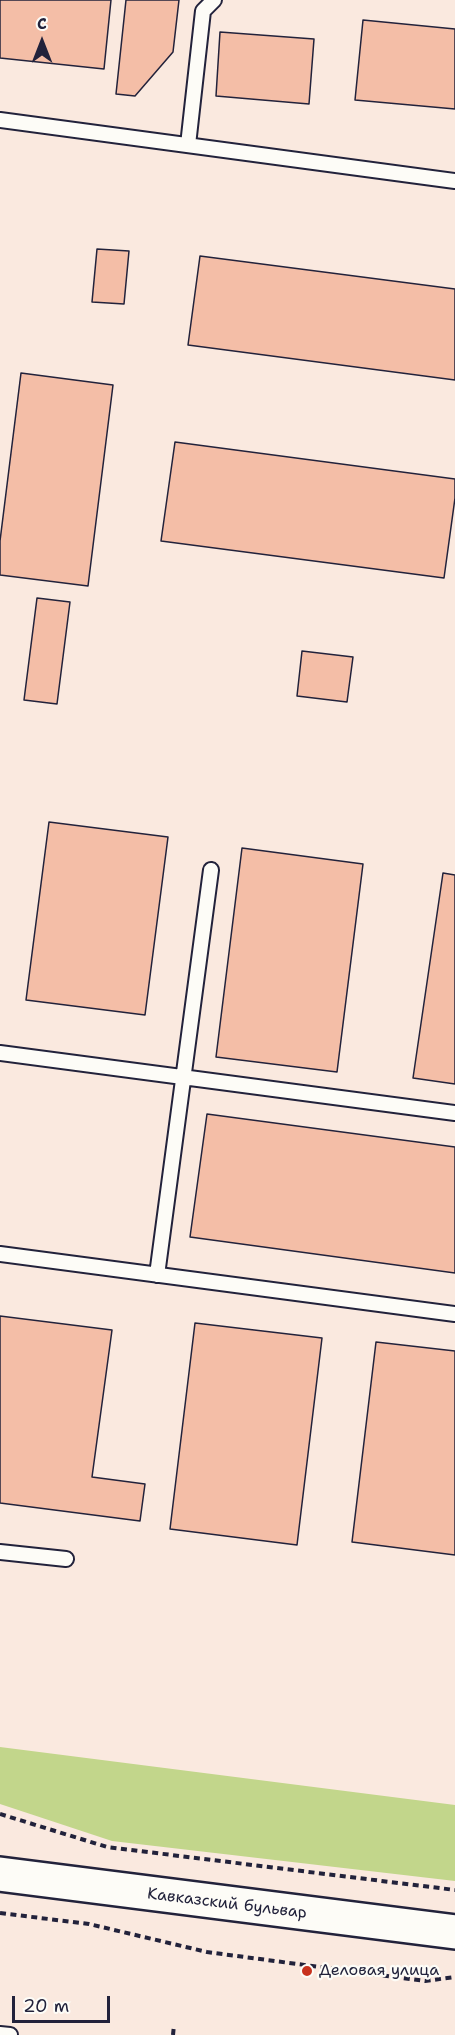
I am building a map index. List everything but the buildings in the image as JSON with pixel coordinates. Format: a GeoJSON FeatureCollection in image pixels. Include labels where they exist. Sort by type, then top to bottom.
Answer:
{"type":"FeatureCollection","features":[{"type":"Feature","properties":{"kind":"street","name":"Кавказский бульвар"},"geometry":{"type":"LineString","coordinates":[[0,1874],[455,1932]]}},
{"type":"Feature","properties":{"kind":"lane"},"geometry":{"type":"LineString","coordinates":[[188,145],[203,11],[214,0]]}},
{"type":"Feature","properties":{"kind":"lane"},"geometry":{"type":"LineString","coordinates":[[0,120],[455,181]]}},
{"type":"Feature","properties":{"kind":"lane"},"geometry":{"type":"LineString","coordinates":[[157,1275],[211,870]]}},
{"type":"Feature","properties":{"kind":"lane"},"geometry":{"type":"LineString","coordinates":[[0,1053],[455,1113]]}},
{"type":"Feature","properties":{"kind":"lane"},"geometry":{"type":"LineString","coordinates":[[0,1254],[455,1314]]}},
{"type":"Feature","properties":{"kind":"lane"},"geometry":{"type":"LineString","coordinates":[[0,1552],[66,1559]]}},
{"type":"Feature","properties":{"kind":"lane"},"geometry":{"type":"LineString","coordinates":[[0,2034],[10,2035]]}},
{"type":"Feature","properties":{"kind":"path"},"geometry":{"type":"LineString","coordinates":[[0,1814],[107,1847],[455,1890]]}},
{"type":"Feature","properties":{"kind":"path"},"geometry":{"type":"LineString","coordinates":[[0,1913],[89,1924],[207,1952],[425,1981],[455,1977]]}},
{"type":"Feature","properties":{"kind":"path"},"geometry":{"type":"LineString","coordinates":[[173,2035],[174,2025]]}},
{"type":"Feature","properties":{"kind":"green space"},"geometry":{"type":"Polygon","coordinates":[[[0,1747],[455,1805],[455,1881],[112,1841],[0,1804],[0,1747]]]}},
{"type":"Feature","properties":{"kind":"place","name":"Деловая улица"},"geometry":{"type":"Point","coordinates":[307,1971]}}]}
